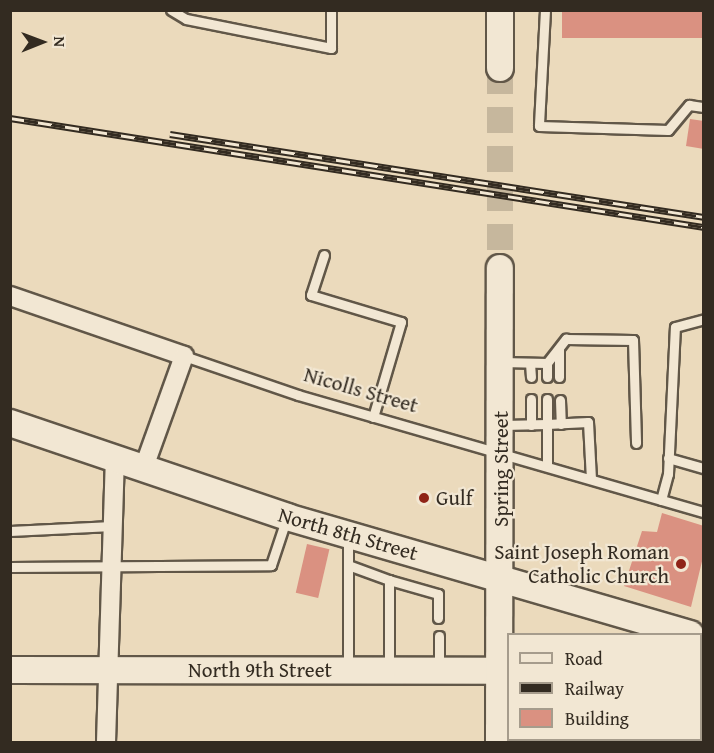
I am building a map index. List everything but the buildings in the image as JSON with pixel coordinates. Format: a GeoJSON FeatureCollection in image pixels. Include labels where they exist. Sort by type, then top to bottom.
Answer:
{"type":"FeatureCollection","features":[{"type":"Feature","properties":{"kind":"main road"},"geometry":{"type":"LineString","coordinates":[[500,10],[500,69]]}},
{"type":"Feature","properties":{"kind":"main road","name":"Spring Street"},"geometry":{"type":"LineString","coordinates":[[499,742],[504,671],[501,578],[500,268]]}},
{"type":"Feature","properties":{"kind":"main road","name":"North 8th Street"},"geometry":{"type":"LineString","coordinates":[[10,423],[115,460],[144,467],[287,518],[687,633]]}},
{"type":"Feature","properties":{"kind":"main road","name":"North 9th Street"},"geometry":{"type":"LineString","coordinates":[[10,670],[504,671]]}},
{"type":"Feature","properties":{"kind":"street","name":"Nicolls Street"},"geometry":{"type":"LineString","coordinates":[[10,296],[184,356]]}},
{"type":"Feature","properties":{"kind":"street"},"geometry":{"type":"LineString","coordinates":[[144,467],[184,356]]}},
{"type":"Feature","properties":{"kind":"street"},"geometry":{"type":"LineString","coordinates":[[106,742],[106,670],[115,460]]}},
{"type":"Feature","properties":{"kind":"lane"},"geometry":{"type":"LineString","coordinates":[[171,10],[186,19],[331,48],[331,10]]}},
{"type":"Feature","properties":{"kind":"lane"},"geometry":{"type":"LineString","coordinates":[[545,10],[539,126],[668,130],[689,105],[704,107]]}},
{"type":"Feature","properties":{"kind":"lane"},"geometry":{"type":"LineString","coordinates":[[324,255],[311,295],[401,322],[373,417]]}},
{"type":"Feature","properties":{"kind":"lane"},"geometry":{"type":"LineString","coordinates":[[661,500],[668,458],[675,327],[704,319]]}},
{"type":"Feature","properties":{"kind":"lane"},"geometry":{"type":"LineString","coordinates":[[547,377],[547,363],[566,339],[633,340],[636,443]]}},
{"type":"Feature","properties":{"kind":"lane"},"geometry":{"type":"LineString","coordinates":[[559,349],[559,377]]}},
{"type":"Feature","properties":{"kind":"lane","name":"Nicolls Street"},"geometry":{"type":"LineString","coordinates":[[184,356],[373,417],[704,512]]}},
{"type":"Feature","properties":{"kind":"lane"},"geometry":{"type":"LineString","coordinates":[[501,362],[547,363]]}},
{"type":"Feature","properties":{"kind":"lane"},"geometry":{"type":"LineString","coordinates":[[530,363],[531,377]]}},
{"type":"Feature","properties":{"kind":"lane"},"geometry":{"type":"LineString","coordinates":[[531,399],[531,425]]}},
{"type":"Feature","properties":{"kind":"lane"},"geometry":{"type":"LineString","coordinates":[[547,399],[547,466]]}},
{"type":"Feature","properties":{"kind":"lane"},"geometry":{"type":"LineString","coordinates":[[560,400],[561,424]]}},
{"type":"Feature","properties":{"kind":"lane"},"geometry":{"type":"LineString","coordinates":[[501,425],[588,422],[591,479]]}},
{"type":"Feature","properties":{"kind":"lane"},"geometry":{"type":"LineString","coordinates":[[668,458],[704,468]]}},
{"type":"Feature","properties":{"kind":"lane"},"geometry":{"type":"LineString","coordinates":[[10,567],[271,565],[287,518]]}},
{"type":"Feature","properties":{"kind":"lane"},"geometry":{"type":"LineString","coordinates":[[10,531],[112,526]]}},
{"type":"Feature","properties":{"kind":"lane"},"geometry":{"type":"LineString","coordinates":[[348,535],[348,670]]}},
{"type":"Feature","properties":{"kind":"lane"},"geometry":{"type":"LineString","coordinates":[[348,565],[438,594],[438,618]]}},
{"type":"Feature","properties":{"kind":"lane"},"geometry":{"type":"LineString","coordinates":[[389,580],[389,670]]}},
{"type":"Feature","properties":{"kind":"lane"},"geometry":{"type":"LineString","coordinates":[[439,636],[440,670]]}},
{"type":"Feature","properties":{"kind":"tunnel"},"geometry":{"type":"LineString","coordinates":[[500,68],[500,268]]}},
{"type":"Feature","properties":{"kind":"railway"},"geometry":{"type":"LineString","coordinates":[[10,118],[704,227]]}},
{"type":"Feature","properties":{"kind":"railway"},"geometry":{"type":"LineString","coordinates":[[170,134],[704,217]]}},
{"type":"Feature","properties":{"kind":"place","name":"Gulf"},"geometry":{"type":"Point","coordinates":[424,498]}},
{"type":"Feature","properties":{"kind":"place","name":"Saint Joseph Roman Catholic Church"},"geometry":{"type":"Point","coordinates":[681,564]}}]}
